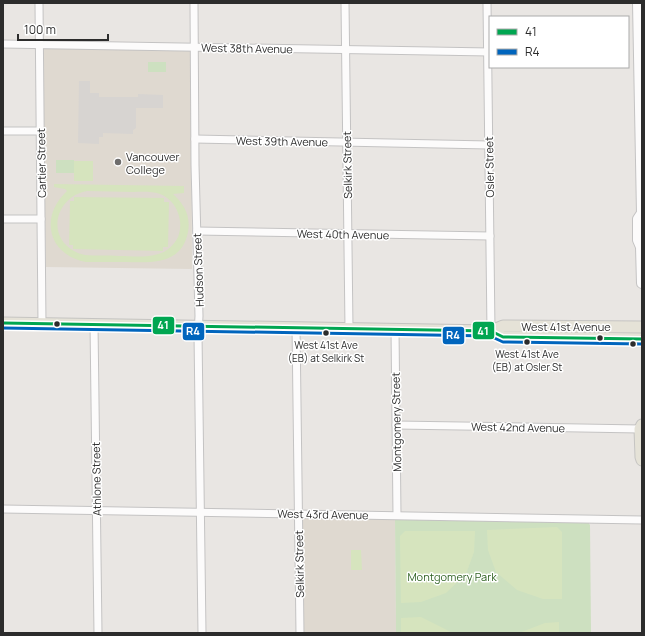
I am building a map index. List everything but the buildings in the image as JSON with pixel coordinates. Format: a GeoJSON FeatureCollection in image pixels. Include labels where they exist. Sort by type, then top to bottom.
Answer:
{"type":"FeatureCollection","features":[{"type":"Feature","properties":{"kind":"main road"},"geometry":{"type":"LineString","coordinates":[[638,3],[642,214],[638,219],[638,240],[642,247],[642,283]]}},
{"type":"Feature","properties":{"kind":"main road","name":"West 41st Avenue"},"geometry":{"type":"LineString","coordinates":[[3,323],[395,328],[491,331],[503,336],[642,339]]}},
{"type":"Feature","properties":{"kind":"main road","name":"West 41st Avenue"},"geometry":{"type":"LineString","coordinates":[[491,331],[503,326],[642,327]]}},
{"type":"Feature","properties":{"kind":"main road"},"geometry":{"type":"LineString","coordinates":[[641,427],[642,460]]}},
{"type":"Feature","properties":{"kind":"street","name":"Cartier Street"},"geometry":{"type":"LineString","coordinates":[[39,3],[42,324]]}},
{"type":"Feature","properties":{"kind":"street","name":"Hudson Street"},"geometry":{"type":"LineString","coordinates":[[194,3],[202,633]]}},
{"type":"Feature","properties":{"kind":"street","name":"Selkirk Street"},"geometry":{"type":"LineString","coordinates":[[345,3],[349,328]]}},
{"type":"Feature","properties":{"kind":"street","name":"Osler Street"},"geometry":{"type":"LineString","coordinates":[[487,3],[489,52],[491,331]]}},
{"type":"Feature","properties":{"kind":"street","name":"West 38th Avenue"},"geometry":{"type":"LineString","coordinates":[[3,44],[489,52]]}},
{"type":"Feature","properties":{"kind":"street"},"geometry":{"type":"LineString","coordinates":[[3,131],[40,132]]}},
{"type":"Feature","properties":{"kind":"street","name":"West 39th Avenue"},"geometry":{"type":"LineString","coordinates":[[195,140],[489,145]]}},
{"type":"Feature","properties":{"kind":"street"},"geometry":{"type":"LineString","coordinates":[[3,219],[41,219]]}},
{"type":"Feature","properties":{"kind":"street","name":"West 40th Avenue"},"geometry":{"type":"LineString","coordinates":[[197,231],[490,236]]}},
{"type":"Feature","properties":{"kind":"street","name":"Athlone Street"},"geometry":{"type":"LineString","coordinates":[[94,324],[98,633]]}},
{"type":"Feature","properties":{"kind":"street","name":"Selkirk Street"},"geometry":{"type":"LineString","coordinates":[[296,327],[300,633]]}},
{"type":"Feature","properties":{"kind":"street","name":"Montgomery Street"},"geometry":{"type":"LineString","coordinates":[[395,328],[397,515]]}},
{"type":"Feature","properties":{"kind":"street","name":"West 42nd Avenue"},"geometry":{"type":"LineString","coordinates":[[396,425],[641,427]]}},
{"type":"Feature","properties":{"kind":"street","name":"West 43rd Avenue"},"geometry":{"type":"LineString","coordinates":[[3,509],[642,520]]}},
{"type":"Feature","properties":{"kind":"shaded area","name":"Vancouver College"},"geometry":{"type":"Polygon","coordinates":[[[45,48],[190,51],[192,269],[46,267],[42,54],[45,48]]]}},
{"type":"Feature","properties":{"kind":"shaded area"},"geometry":{"type":"Polygon","coordinates":[[[79,81],[90,81],[90,93],[99,93],[99,97],[138,97],[138,94],[163,95],[163,108],[136,108],[136,128],[133,130],[133,134],[103,133],[103,137],[99,137],[99,144],[78,143],[79,81]]]}},
{"type":"Feature","properties":{"kind":"shaded area"},"geometry":{"type":"Polygon","coordinates":[[[304,518],[395,519],[396,633],[303,633],[302,520],[304,518]]]}},
{"type":"Feature","properties":{"kind":"green space"},"geometry":{"type":"Polygon","coordinates":[[[148,62],[166,62],[166,72],[148,72],[148,62]]]}},
{"type":"Feature","properties":{"kind":"green space"},"geometry":{"type":"Polygon","coordinates":[[[56,160],[74,160],[74,173],[56,173],[56,160]]]}},
{"type":"Feature","properties":{"kind":"green space"},"geometry":{"type":"Polygon","coordinates":[[[74,161],[93,161],[93,181],[74,181],[74,161]]]}},
{"type":"Feature","properties":{"kind":"green space"},"geometry":{"type":"Polygon","coordinates":[[[54,184],[184,186],[184,193],[173,194],[186,211],[189,226],[185,243],[173,256],[156,261],[86,262],[73,258],[63,252],[56,243],[52,234],[51,223],[53,212],[58,201],[67,191],[65,189],[54,187],[54,184]],[[87,191],[77,194],[68,200],[58,217],[57,226],[60,236],[65,244],[75,252],[84,255],[149,256],[164,252],[170,248],[178,237],[180,222],[177,210],[163,195],[150,192],[87,191]]]}},
{"type":"Feature","properties":{"kind":"green space"},"geometry":{"type":"Polygon","coordinates":[[[74,197],[164,198],[164,202],[169,202],[168,247],[163,247],[163,251],[73,249],[73,245],[69,245],[70,201],[74,201],[74,197]]]}},
{"type":"Feature","properties":{"kind":"green space","name":"Montgomery Park"},"geometry":{"type":"Polygon","coordinates":[[[395,519],[588,522],[590,525],[591,633],[396,633],[395,519]]]}},
{"type":"Feature","properties":{"kind":"green space"},"geometry":{"type":"Polygon","coordinates":[[[557,527],[562,532],[562,599],[543,599],[517,590],[496,572],[488,550],[487,530],[557,527]]]}},
{"type":"Feature","properties":{"kind":"green space"},"geometry":{"type":"Polygon","coordinates":[[[405,531],[475,531],[474,552],[466,574],[446,593],[421,602],[401,603],[400,536],[405,531]]]}},
{"type":"Feature","properties":{"kind":"green space"},"geometry":{"type":"Polygon","coordinates":[[[351,550],[361,550],[362,570],[351,570],[351,550]]]}},
{"type":"Feature","properties":{"kind":"green space"},"geometry":{"type":"Polygon","coordinates":[[[421,617],[452,633],[401,633],[401,618],[421,617]]]}},
{"type":"Feature","properties":{"kind":"green space"},"geometry":{"type":"Polygon","coordinates":[[[559,622],[559,633],[519,633],[545,623],[559,622]]]}},
{"type":"Feature","properties":{"kind":"transit line","name":"41"},"geometry":{"type":"LineString","coordinates":[[3,323],[491,331],[503,337],[642,339]]}},
{"type":"Feature","properties":{"kind":"transit line","name":"R4"},"geometry":{"type":"LineString","coordinates":[[3,328],[490,336],[503,342],[642,344]]}},
{"type":"Feature","properties":{"kind":"place","name":"Vancouver College"},"geometry":{"type":"Point","coordinates":[118,162]}},
{"type":"Feature","properties":{"kind":"place","name":"West 41st Ave (EB) at Selkirk St"},"geometry":{"type":"Point","coordinates":[326,333]}},
{"type":"Feature","properties":{"kind":"place","name":"West 41st Ave (EB) at Osler St"},"geometry":{"type":"Point","coordinates":[527,342]}}]}
